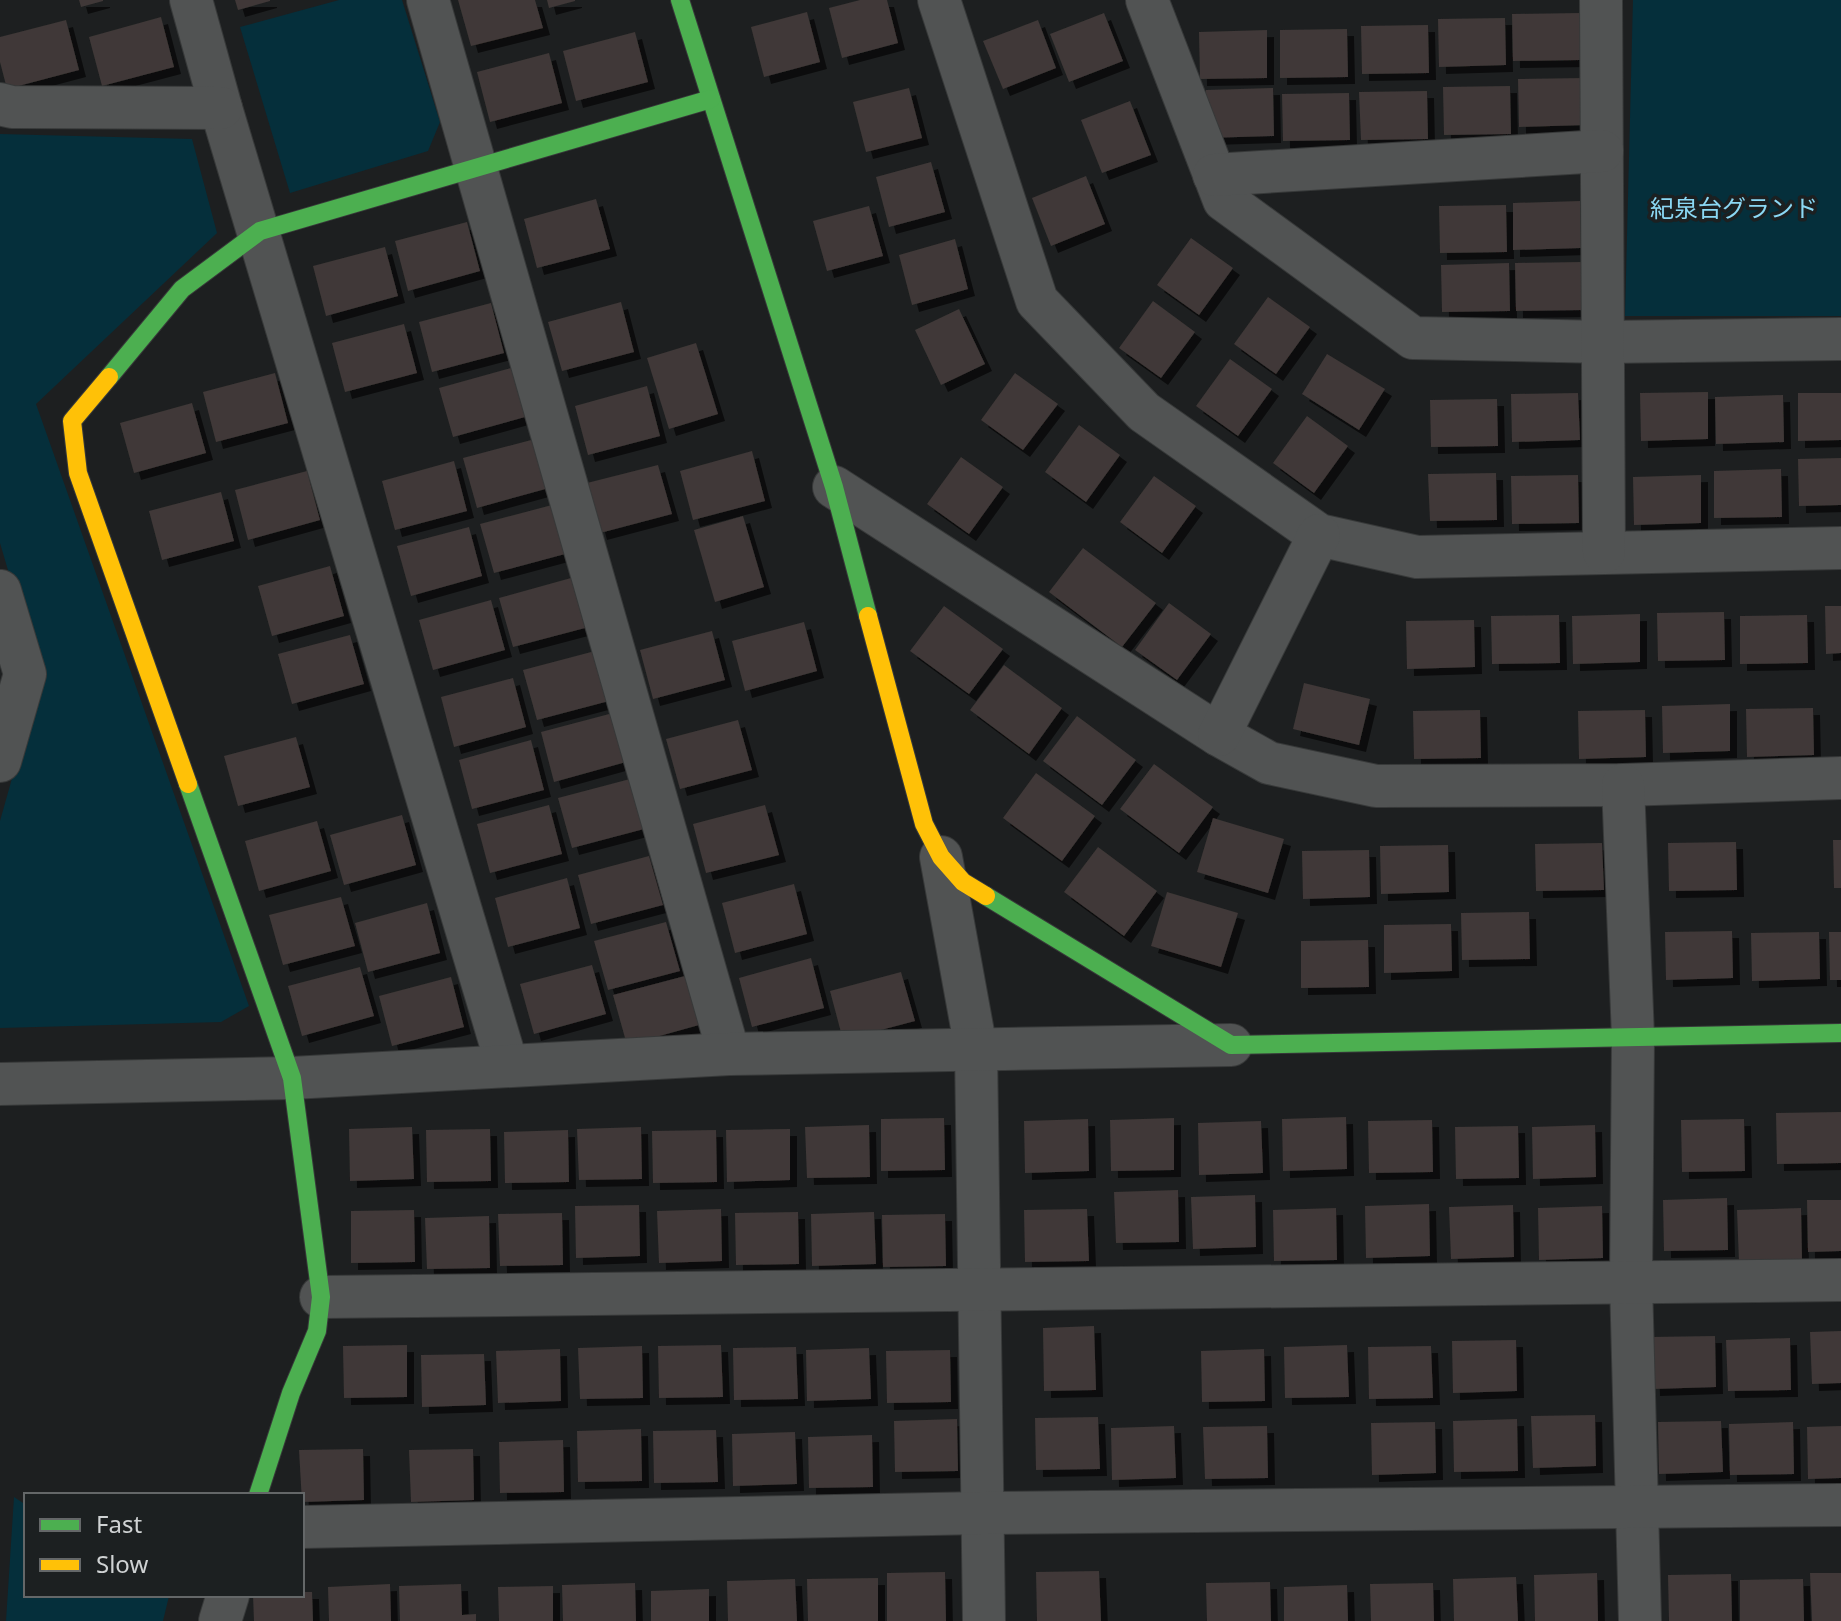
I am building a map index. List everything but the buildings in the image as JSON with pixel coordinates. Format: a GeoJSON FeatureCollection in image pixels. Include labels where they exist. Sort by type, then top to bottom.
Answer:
{"type":"FeatureCollection","features":[{"type":"Feature","properties":{"kind":"street"},"geometry":{"type":"LineString","coordinates":[[191,0],[507,1065]]}},
{"type":"Feature","properties":{"kind":"street"},"geometry":{"type":"LineString","coordinates":[[428,0],[729,1054]]}},
{"type":"Feature","properties":{"kind":"street"},"geometry":{"type":"LineString","coordinates":[[680,0],[834,487],[924,824],[941,857],[963,882],[1231,1045]]}},
{"type":"Feature","properties":{"kind":"street"},"geometry":{"type":"LineString","coordinates":[[939,0],[1037,301],[1144,412],[1319,535],[1417,557],[1841,548]]}},
{"type":"Feature","properties":{"kind":"street"},"geometry":{"type":"LineString","coordinates":[[1147,0],[1224,200],[1413,338],[1604,342],[1841,339]]}},
{"type":"Feature","properties":{"kind":"street"},"geometry":{"type":"LineString","coordinates":[[1601,0],[1604,552]]}},
{"type":"Feature","properties":{"kind":"street"},"geometry":{"type":"LineString","coordinates":[[259,1493],[291,1393],[317,1331],[321,1297],[292,1078],[78,473],[72,421],[182,289],[260,231],[711,99]]}},
{"type":"Feature","properties":{"kind":"street"},"geometry":{"type":"LineString","coordinates":[[0,104],[12,107],[221,108]]}},
{"type":"Feature","properties":{"kind":"street"},"geometry":{"type":"LineString","coordinates":[[1214,175],[1602,151]]}},
{"type":"Feature","properties":{"kind":"street"},"geometry":{"type":"LineString","coordinates":[[834,487],[1219,735],[1269,763],[1376,786],[1623,785],[1841,778]]}},
{"type":"Feature","properties":{"kind":"street"},"geometry":{"type":"LineString","coordinates":[[1219,735],[1319,535]]}},
{"type":"Feature","properties":{"kind":"street"},"geometry":{"type":"LineString","coordinates":[[0,591],[25,674],[0,761]]}},
{"type":"Feature","properties":{"kind":"street"},"geometry":{"type":"LineString","coordinates":[[1623,785],[1633,1037],[1631,1282],[1640,1621]]}},
{"type":"Feature","properties":{"kind":"street"},"geometry":{"type":"LineString","coordinates":[[941,857],[976,1049],[984,1621]]}},
{"type":"Feature","properties":{"kind":"street"},"geometry":{"type":"LineString","coordinates":[[0,1084],[292,1078],[729,1054],[1841,1033]]}},
{"type":"Feature","properties":{"kind":"street"},"geometry":{"type":"LineString","coordinates":[[321,1297],[1841,1280]]}},
{"type":"Feature","properties":{"kind":"street"},"geometry":{"type":"LineString","coordinates":[[304,1527],[981,1513],[1841,1505]]}},
{"type":"Feature","properties":{"kind":"street"},"geometry":{"type":"LineString","coordinates":[[220,1621],[227,1597]]}},
{"type":"Feature","properties":{"kind":"green space"},"geometry":{"type":"Polygon","coordinates":[[[339,0],[402,0],[440,122],[428,151],[290,193],[240,27],[339,0]]]}},
{"type":"Feature","properties":{"kind":"green space","name":"紀泉台グランド"},"geometry":{"type":"Polygon","coordinates":[[[1633,0],[1841,0],[1841,316],[1625,316],[1633,0]]]}},
{"type":"Feature","properties":{"kind":"green space"},"geometry":{"type":"Polygon","coordinates":[[[0,134],[192,139],[217,233],[36,404],[249,1006],[221,1022],[0,1028],[0,821],[40,679],[0,543],[0,134]]]}},
{"type":"Feature","properties":{"kind":"green space"},"geometry":{"type":"Polygon","coordinates":[[[14,1497],[24,1504],[24,1597],[169,1597],[163,1621],[6,1621],[14,1497]]]}},
{"type":"Feature","properties":{"kind":"traffic: fast"},"geometry":{"type":"LineString","coordinates":[[680,0],[834,487],[868,616]]}},
{"type":"Feature","properties":{"kind":"traffic: fast"},"geometry":{"type":"LineString","coordinates":[[109,377],[182,289],[260,231],[711,99]]}},
{"type":"Feature","properties":{"kind":"traffic: fast"},"geometry":{"type":"LineString","coordinates":[[188,784],[292,1078],[321,1297],[317,1331],[291,1393],[259,1493]]}},
{"type":"Feature","properties":{"kind":"traffic: fast"},"geometry":{"type":"LineString","coordinates":[[986,896],[1231,1045],[1841,1033]]}},
{"type":"Feature","properties":{"kind":"traffic: slow"},"geometry":{"type":"LineString","coordinates":[[109,377],[72,421],[78,473],[188,784]]}},
{"type":"Feature","properties":{"kind":"traffic: slow"},"geometry":{"type":"LineString","coordinates":[[868,616],[924,824],[941,857],[963,882],[986,896]]}}]}
